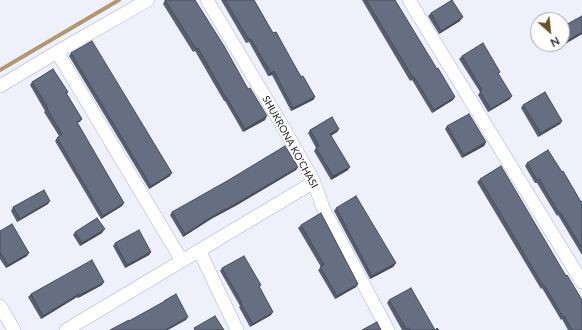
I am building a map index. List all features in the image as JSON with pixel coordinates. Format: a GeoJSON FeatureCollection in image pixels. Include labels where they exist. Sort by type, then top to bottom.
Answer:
{"type":"FeatureCollection","features":[{"type":"Feature","properties":{"kind":"street"},"geometry":{"type":"LineString","coordinates":[[0,86],[148,0]]}},
{"type":"Feature","properties":{"kind":"street","name":"SHUKRONA KO'CHASI"},"geometry":{"type":"LineString","coordinates":[[207,0],[282,125],[314,182],[323,208],[388,330]]}},
{"type":"Feature","properties":{"kind":"street"},"geometry":{"type":"LineString","coordinates":[[409,0],[582,282]]}},
{"type":"Feature","properties":{"kind":"street"},"geometry":{"type":"LineString","coordinates":[[57,52],[182,261]]}},
{"type":"Feature","properties":{"kind":"street"},"geometry":{"type":"LineString","coordinates":[[66,330],[314,182]]}},
{"type":"Feature","properties":{"kind":"street"},"geometry":{"type":"LineString","coordinates":[[199,250],[237,330]]}},
{"type":"Feature","properties":{"kind":"street"},"geometry":{"type":"LineString","coordinates":[[0,306],[14,330]]}},
{"type":"Feature","properties":{"kind":"building"},"geometry":{"type":"Polygon","coordinates":[[[165,0],[195,0],[224,46],[248,89],[250,88],[267,116],[245,129],[198,48],[196,49],[165,0]]]}},
{"type":"Feature","properties":{"kind":"building"},"geometry":{"type":"Polygon","coordinates":[[[225,0],[254,0],[273,33],[276,32],[301,77],[303,76],[315,97],[293,108],[274,71],[271,73],[251,39],[249,40],[225,0]]]}},
{"type":"Feature","properties":{"kind":"building"},"geometry":{"type":"Polygon","coordinates":[[[366,0],[395,0],[455,97],[434,110],[366,0]]]}},
{"type":"Feature","properties":{"kind":"building"},"geometry":{"type":"Polygon","coordinates":[[[452,0],[463,17],[441,31],[431,13],[452,0]]]}},
{"type":"Feature","properties":{"kind":"building"},"geometry":{"type":"Polygon","coordinates":[[[582,16],[582,32],[570,39],[570,23],[582,16]]]}},
{"type":"Feature","properties":{"kind":"building"},"geometry":{"type":"Polygon","coordinates":[[[92,41],[172,173],[151,186],[71,53],[92,41]]]}},
{"type":"Feature","properties":{"kind":"building"},"geometry":{"type":"Polygon","coordinates":[[[483,43],[500,72],[498,73],[512,96],[491,109],[480,92],[482,90],[462,56],[483,43]]]}},
{"type":"Feature","properties":{"kind":"building"},"geometry":{"type":"Polygon","coordinates":[[[53,69],[68,92],[66,93],[82,119],[77,122],[124,203],[103,216],[57,138],[62,134],[32,82],[53,69]]]}},
{"type":"Feature","properties":{"kind":"building"},"geometry":{"type":"Polygon","coordinates":[[[545,92],[562,121],[541,133],[523,105],[545,92]]]}},
{"type":"Feature","properties":{"kind":"building"},"geometry":{"type":"Polygon","coordinates":[[[469,114],[486,142],[464,155],[447,126],[469,114]]]}},
{"type":"Feature","properties":{"kind":"building"},"geometry":{"type":"Polygon","coordinates":[[[332,117],[339,129],[330,134],[350,167],[333,176],[316,148],[319,146],[310,130],[332,117]]]}},
{"type":"Feature","properties":{"kind":"building"},"geometry":{"type":"Polygon","coordinates":[[[285,146],[298,167],[213,216],[185,234],[172,212],[285,146]]]}},
{"type":"Feature","properties":{"kind":"building"},"geometry":{"type":"Polygon","coordinates":[[[548,150],[562,172],[563,171],[581,202],[582,201],[582,248],[539,179],[537,180],[527,163],[548,150]]]}},
{"type":"Feature","properties":{"kind":"building"},"geometry":{"type":"Polygon","coordinates":[[[501,166],[566,276],[567,275],[582,300],[582,330],[572,330],[564,316],[563,317],[480,179],[501,166]]]}},
{"type":"Feature","properties":{"kind":"building"},"geometry":{"type":"Polygon","coordinates":[[[44,190],[50,201],[20,219],[13,207],[44,190]]]}},
{"type":"Feature","properties":{"kind":"building"},"geometry":{"type":"Polygon","coordinates":[[[356,196],[396,263],[372,276],[336,208],[356,196]]]}},
{"type":"Feature","properties":{"kind":"building"},"geometry":{"type":"Polygon","coordinates":[[[321,213],[358,284],[337,296],[320,267],[324,265],[301,225],[321,213]]]}},
{"type":"Feature","properties":{"kind":"building"},"geometry":{"type":"Polygon","coordinates":[[[97,218],[105,229],[82,243],[75,232],[97,218]]]}},
{"type":"Feature","properties":{"kind":"building"},"geometry":{"type":"Polygon","coordinates":[[[12,224],[29,253],[8,265],[0,252],[0,231],[12,224]]]}},
{"type":"Feature","properties":{"kind":"building"},"geometry":{"type":"Polygon","coordinates":[[[139,230],[151,252],[127,265],[115,243],[139,230]]]}},
{"type":"Feature","properties":{"kind":"building"},"geometry":{"type":"Polygon","coordinates":[[[244,256],[261,285],[259,286],[273,312],[253,324],[222,268],[244,256]]]}},
{"type":"Feature","properties":{"kind":"building"},"geometry":{"type":"Polygon","coordinates":[[[92,260],[104,282],[80,295],[79,294],[43,316],[31,294],[92,260]]]}},
{"type":"Feature","properties":{"kind":"building"},"geometry":{"type":"Polygon","coordinates":[[[411,288],[435,330],[406,329],[389,300],[411,288]]]}},
{"type":"Feature","properties":{"kind":"building"},"geometry":{"type":"Polygon","coordinates":[[[176,294],[188,317],[165,330],[110,330],[129,321],[176,294]]]}},
{"type":"Feature","properties":{"kind":"building"},"geometry":{"type":"Polygon","coordinates":[[[215,316],[224,330],[195,330],[194,328],[215,316]]]}},
{"type":"Feature","properties":{"kind":"building"},"geometry":{"type":"Polygon","coordinates":[[[377,322],[381,330],[362,330],[377,322]]]}},
{"type":"Feature","properties":{"kind":"waterway"},"geometry":{"type":"LineString","coordinates":[[0,70],[119,0]]}}]}
